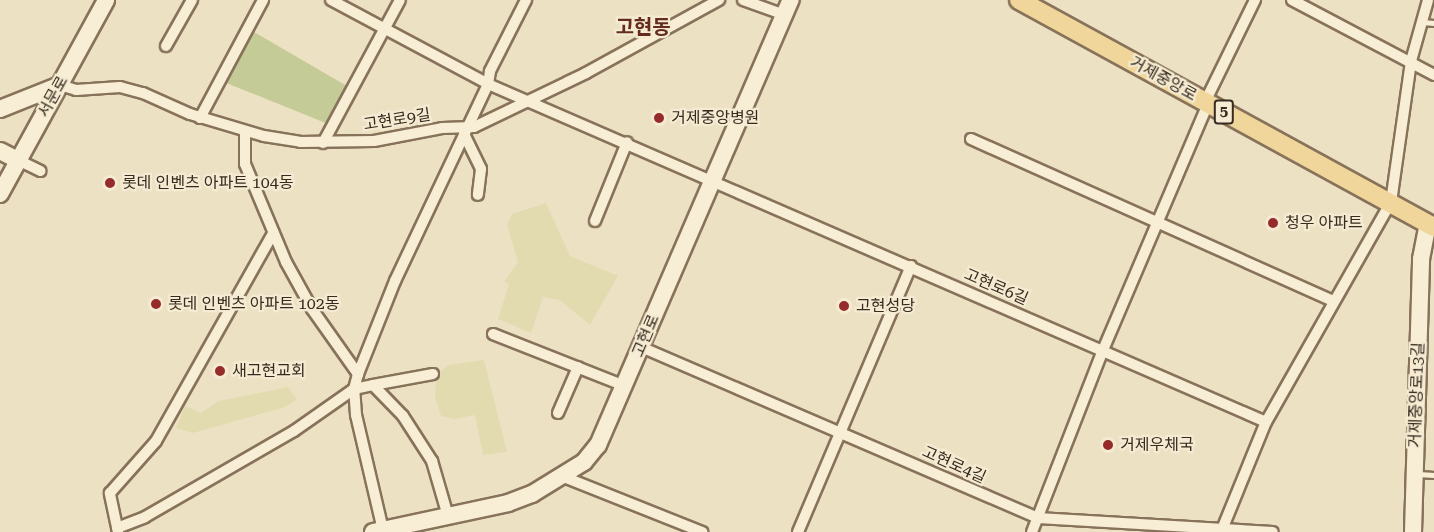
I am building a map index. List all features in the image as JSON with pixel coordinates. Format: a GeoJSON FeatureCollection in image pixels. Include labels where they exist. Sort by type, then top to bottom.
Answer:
{"type":"FeatureCollection","features":[{"type":"Feature","properties":{"kind":"main road","name":"거제중앙로"},"geometry":{"type":"LineString","coordinates":[[1019,0],[1431,225]]}},
{"type":"Feature","properties":{"kind":"street","name":"서문로"},"geometry":{"type":"LineString","coordinates":[[0,194],[106,0]]}},
{"type":"Feature","properties":{"kind":"street"},"geometry":{"type":"LineString","coordinates":[[166,46],[192,0]]}},
{"type":"Feature","properties":{"kind":"street"},"geometry":{"type":"LineString","coordinates":[[200,118],[263,0]]}},
{"type":"Feature","properties":{"kind":"street","name":"고현로6길"},"geometry":{"type":"LineString","coordinates":[[331,0],[488,84],[714,179],[1266,422]]}},
{"type":"Feature","properties":{"kind":"street"},"geometry":{"type":"LineString","coordinates":[[323,143],[399,0]]}},
{"type":"Feature","properties":{"kind":"street"},"geometry":{"type":"LineString","coordinates":[[378,531],[354,389],[358,374],[400,271],[488,84],[490,71],[526,0]]}},
{"type":"Feature","properties":{"kind":"street","name":"고현로9길"},"geometry":{"type":"LineString","coordinates":[[60,85],[76,90],[98,87],[132,90],[200,118],[245,132],[300,142],[374,141],[466,130],[530,101],[718,0]]}},
{"type":"Feature","properties":{"kind":"street"},"geometry":{"type":"LineString","coordinates":[[743,0],[788,7]]}},
{"type":"Feature","properties":{"kind":"street"},"geometry":{"type":"LineString","coordinates":[[1032,532],[1103,350],[1159,222],[1207,103],[1255,0]]}},
{"type":"Feature","properties":{"kind":"street"},"geometry":{"type":"LineString","coordinates":[[1292,0],[1434,75]]}},
{"type":"Feature","properties":{"kind":"street"},"geometry":{"type":"LineString","coordinates":[[1222,530],[1266,422],[1391,202],[1411,62],[1428,0]]}},
{"type":"Feature","properties":{"kind":"street","name":"고현로"},"geometry":{"type":"LineString","coordinates":[[378,531],[508,503],[564,477],[598,445],[788,7]]}},
{"type":"Feature","properties":{"kind":"street"},"geometry":{"type":"LineString","coordinates":[[0,109],[60,85]]}},
{"type":"Feature","properties":{"kind":"street"},"geometry":{"type":"LineString","coordinates":[[466,130],[481,169],[478,195]]}},
{"type":"Feature","properties":{"kind":"street"},"geometry":{"type":"LineString","coordinates":[[245,132],[245,164],[273,232],[312,309],[358,374]]}},
{"type":"Feature","properties":{"kind":"street"},"geometry":{"type":"LineString","coordinates":[[971,139],[1333,301]]}},
{"type":"Feature","properties":{"kind":"street"},"geometry":{"type":"LineString","coordinates":[[595,221],[627,142]]}},
{"type":"Feature","properties":{"kind":"street"},"geometry":{"type":"LineString","coordinates":[[0,151],[41,171]]}},
{"type":"Feature","properties":{"kind":"street","name":"거제중앙로13길"},"geometry":{"type":"LineString","coordinates":[[1413,532],[1421,259],[1431,225]]}},
{"type":"Feature","properties":{"kind":"street"},"geometry":{"type":"LineString","coordinates":[[273,232],[156,441],[110,493],[117,530],[145,517],[294,431],[354,389],[433,374]]}},
{"type":"Feature","properties":{"kind":"street"},"geometry":{"type":"LineString","coordinates":[[798,532],[911,266]]}},
{"type":"Feature","properties":{"kind":"street"},"geometry":{"type":"LineString","coordinates":[[493,334],[625,386]]}},
{"type":"Feature","properties":{"kind":"street","name":"고현로4길"},"geometry":{"type":"LineString","coordinates":[[641,347],[1038,518],[1273,532]]}},
{"type":"Feature","properties":{"kind":"street"},"geometry":{"type":"LineString","coordinates":[[558,413],[578,367]]}},
{"type":"Feature","properties":{"kind":"street"},"geometry":{"type":"LineString","coordinates":[[373,385],[403,416],[432,461],[448,516]]}},
{"type":"Feature","properties":{"kind":"street"},"geometry":{"type":"LineString","coordinates":[[564,477],[702,532]]}},
{"type":"Feature","properties":{"kind":"lane"},"geometry":{"type":"LineString","coordinates":[[1422,22],[1434,23]]}},
{"type":"Feature","properties":{"kind":"lane"},"geometry":{"type":"LineString","coordinates":[[1414,474],[1434,475]]}},
{"type":"Feature","properties":{"kind":"shaded area"},"geometry":{"type":"Polygon","coordinates":[[[546,203],[570,256],[618,276],[590,325],[560,300],[543,297],[531,333],[498,319],[509,284],[504,282],[518,262],[507,224],[512,214],[546,203]]]}},
{"type":"Feature","properties":{"kind":"shaded area"},"geometry":{"type":"Polygon","coordinates":[[[484,360],[507,452],[483,455],[475,415],[454,419],[441,416],[435,397],[436,376],[448,365],[484,360]]]}},
{"type":"Feature","properties":{"kind":"shaded area"},"geometry":{"type":"Polygon","coordinates":[[[288,387],[297,399],[285,407],[193,433],[176,428],[185,406],[201,413],[219,401],[288,387]]]}},
{"type":"Feature","properties":{"kind":"green space"},"geometry":{"type":"Polygon","coordinates":[[[247,28],[352,89],[333,126],[219,80],[247,28]]]}},
{"type":"Feature","properties":{"kind":"place","name":"거제중앙병원"},"geometry":{"type":"Point","coordinates":[659,118]}},
{"type":"Feature","properties":{"kind":"place","name":"롯데 인벤츠 아파트 104동"},"geometry":{"type":"Point","coordinates":[110,183]}},
{"type":"Feature","properties":{"kind":"place","name":"청우 아파트"},"geometry":{"type":"Point","coordinates":[1273,223]}},
{"type":"Feature","properties":{"kind":"place","name":"롯데 인벤츠 아파트 102동"},"geometry":{"type":"Point","coordinates":[156,304]}},
{"type":"Feature","properties":{"kind":"place","name":"고현성당"},"geometry":{"type":"Point","coordinates":[844,306]}},
{"type":"Feature","properties":{"kind":"place","name":"새고현교회"},"geometry":{"type":"Point","coordinates":[220,371]}},
{"type":"Feature","properties":{"kind":"place","name":"거제우체국"},"geometry":{"type":"Point","coordinates":[1108,445]}},
{"type":"Feature","properties":{"kind":"district","name":"고현동"},"geometry":{"type":"Point","coordinates":[643,27]}}]}
